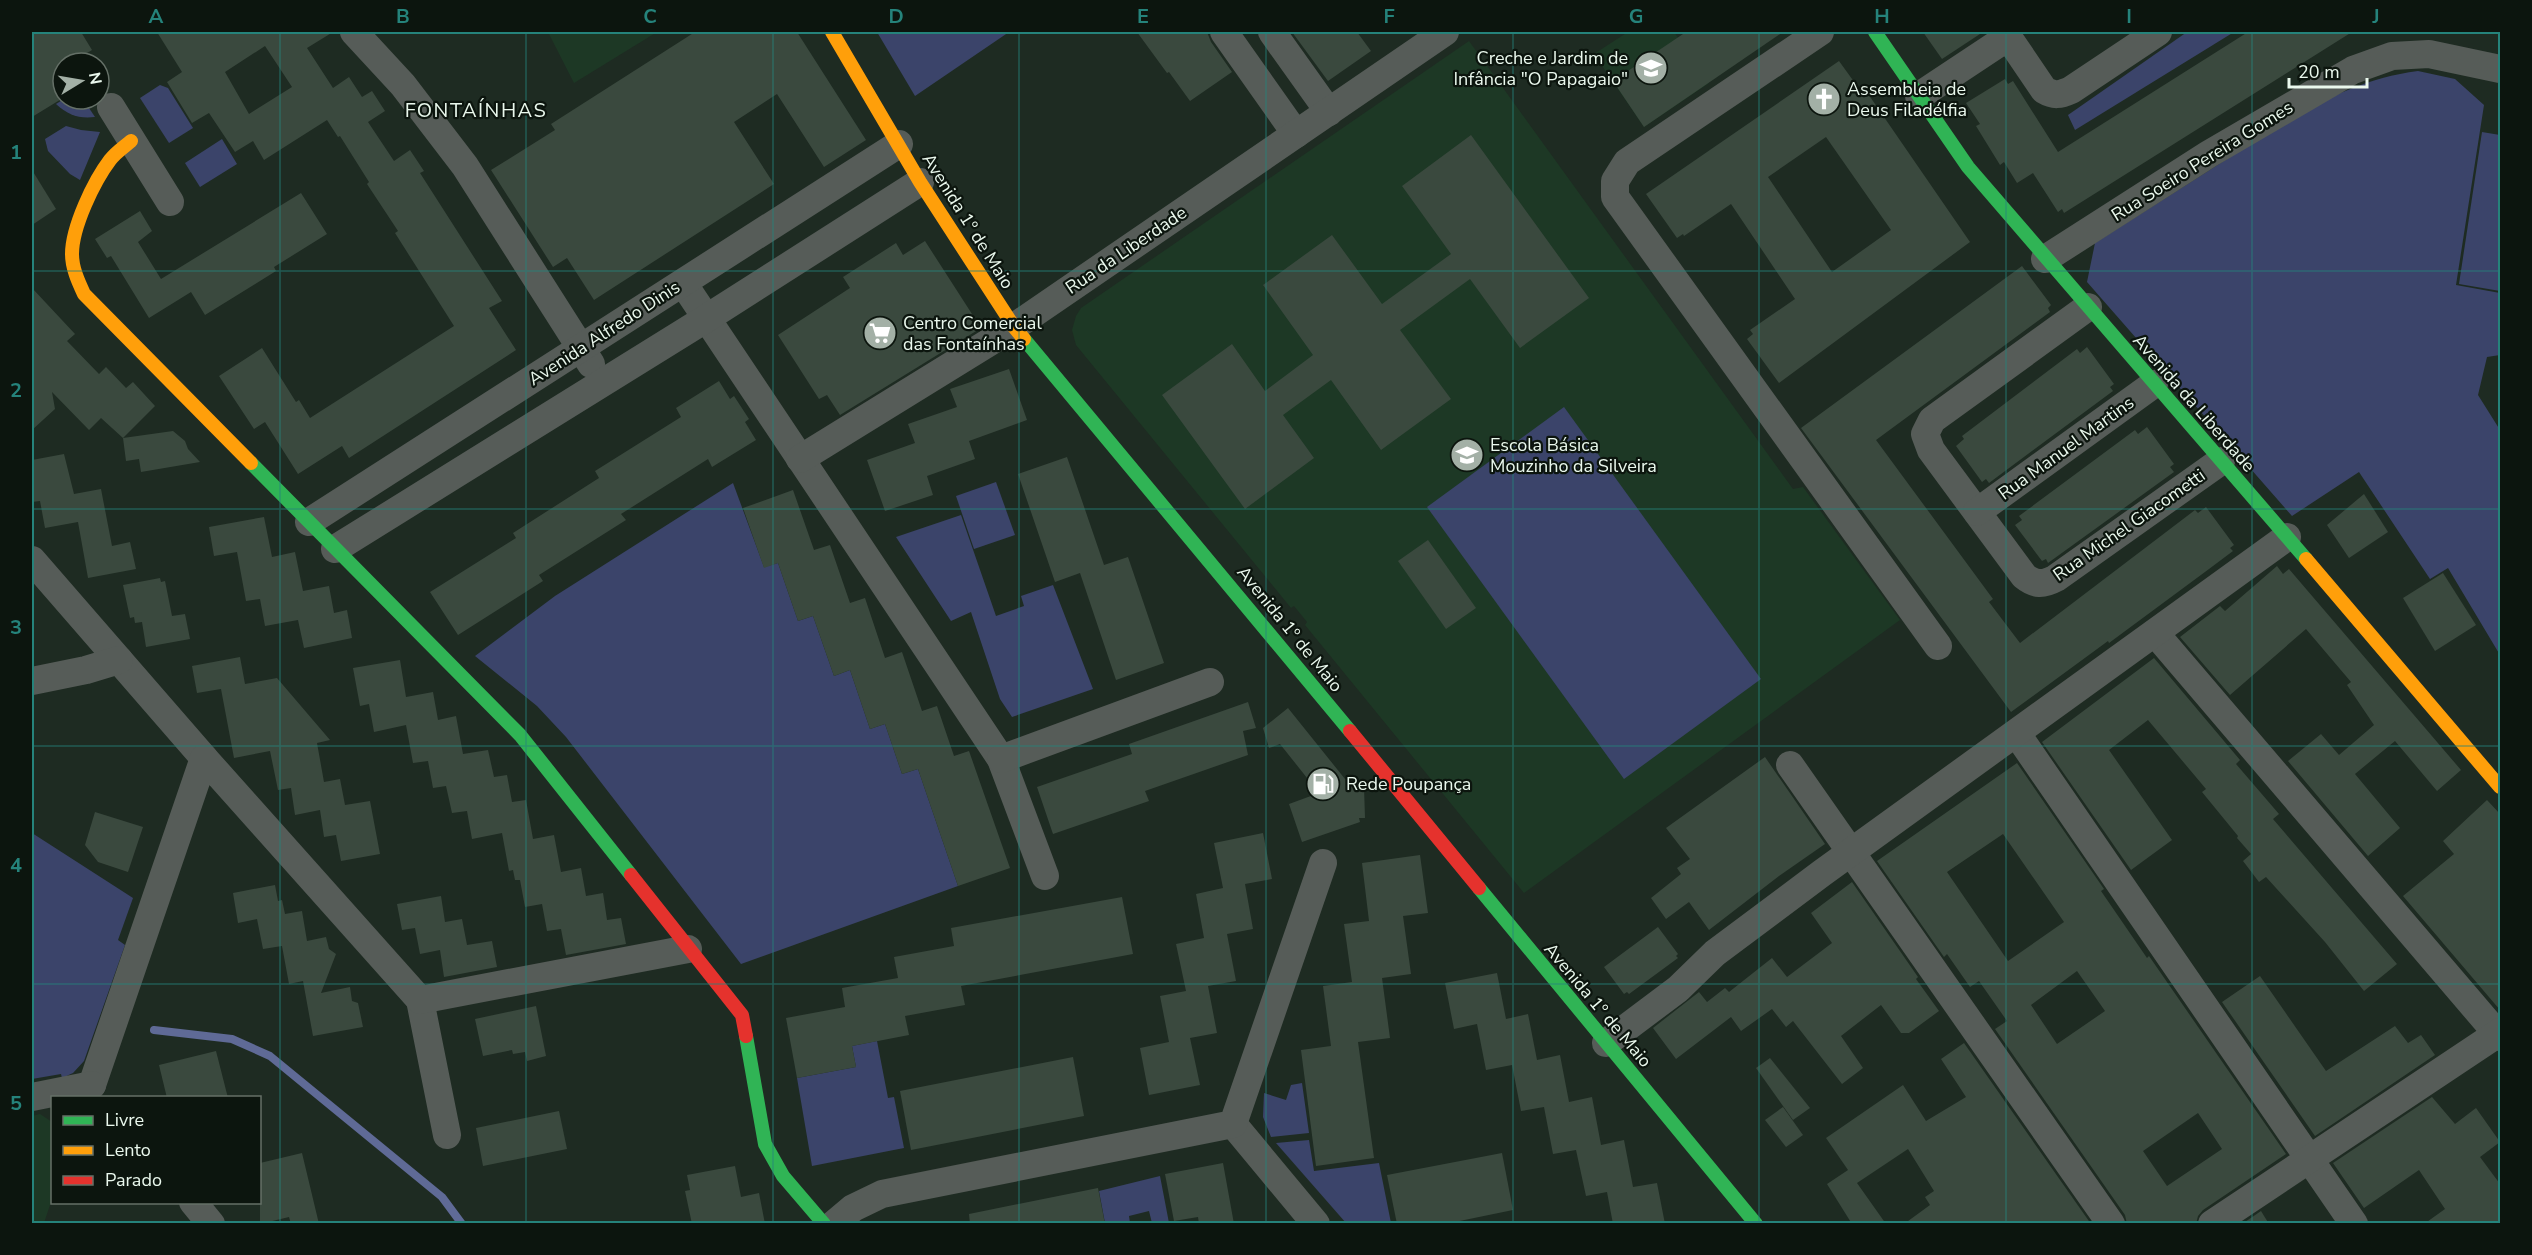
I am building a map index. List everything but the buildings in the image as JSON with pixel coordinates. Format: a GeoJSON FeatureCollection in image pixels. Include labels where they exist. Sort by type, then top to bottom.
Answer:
{"type":"FeatureCollection","features":[{"type":"Feature","properties":{"kind":"street"},"geometry":{"type":"LineString","coordinates":[[354,32],[403,85],[465,166],[603,382]]}},
{"type":"Feature","properties":{"kind":"street","name":"Avenida 1º de Maio"},"geometry":{"type":"LineString","coordinates":[[832,32],[920,182],[1014,327],[1182,525],[1756,1224]]}},
{"type":"Feature","properties":{"kind":"street"},"geometry":{"type":"LineString","coordinates":[[1224,32],[1296,134]]}},
{"type":"Feature","properties":{"kind":"street"},"geometry":{"type":"LineString","coordinates":[[1272,32],[1329,112]]}},
{"type":"Feature","properties":{"kind":"street","name":"Rua da Liberdade"},"geometry":{"type":"LineString","coordinates":[[800,459],[1014,327],[1445,32]]}},
{"type":"Feature","properties":{"kind":"street"},"geometry":{"type":"LineString","coordinates":[[1820,32],[1627,162],[1615,181],[1615,197],[1938,646]]}},
{"type":"Feature","properties":{"kind":"street","name":"Avenida da Liberdade"},"geometry":{"type":"LineString","coordinates":[[1875,32],[1968,167],[2500,787]]}},
{"type":"Feature","properties":{"kind":"street"},"geometry":{"type":"LineString","coordinates":[[1919,96],[2012,34],[2044,90],[2060,95],[2158,32]]}},
{"type":"Feature","properties":{"kind":"street","name":"Rua Soeiro Pereira Gomes"},"geometry":{"type":"LineString","coordinates":[[2045,259],[2209,154],[2353,70],[2392,56],[2429,54],[2500,69]]}},
{"type":"Feature","properties":{"kind":"street"},"geometry":{"type":"LineString","coordinates":[[111,107],[170,202]]}},
{"type":"Feature","properties":{"kind":"street"},"geometry":{"type":"LineString","coordinates":[[130,141],[110,159],[101,173],[75,232],[72,262],[76,279],[84,294],[520,735],[552,773],[742,1015],[765,1144],[773,1163],[786,1181],[824,1224]]}},
{"type":"Feature","properties":{"kind":"street","name":"Avenida Alfredo Dinis"},"geometry":{"type":"LineString","coordinates":[[309,522],[899,144]]}},
{"type":"Feature","properties":{"kind":"street"},"geometry":{"type":"LineString","coordinates":[[335,549],[707,318],[920,182]]}},
{"type":"Feature","properties":{"kind":"street"},"geometry":{"type":"LineString","coordinates":[[683,283],[1001,759],[1045,876]]}},
{"type":"Feature","properties":{"kind":"street","name":"Rua Michel Giacometti"},"geometry":{"type":"LineString","coordinates":[[2088,307],[1932,420],[1925,434],[1931,450],[2024,576],[2039,585],[2047,583],[2221,461]]}},
{"type":"Feature","properties":{"kind":"street","name":"Rua Manuel Martins"},"geometry":{"type":"LineString","coordinates":[[1977,512],[2154,384]]}},
{"type":"Feature","properties":{"kind":"street"},"geometry":{"type":"LineString","coordinates":[[1606,1043],[1678,989],[1714,953],[2287,537]]}},
{"type":"Feature","properties":{"kind":"street"},"geometry":{"type":"LineString","coordinates":[[32,560],[204,758],[420,1000],[447,1135]]}},
{"type":"Feature","properties":{"kind":"street"},"geometry":{"type":"LineString","coordinates":[[2155,633],[2500,1034],[2212,1224]]}},
{"type":"Feature","properties":{"kind":"street"},"geometry":{"type":"LineString","coordinates":[[32,681],[86,670],[119,660]]}},
{"type":"Feature","properties":{"kind":"street"},"geometry":{"type":"LineString","coordinates":[[1001,759],[1210,682]]}},
{"type":"Feature","properties":{"kind":"street"},"geometry":{"type":"LineString","coordinates":[[2017,734],[2354,1224]]}},
{"type":"Feature","properties":{"kind":"street"},"geometry":{"type":"LineString","coordinates":[[32,1097],[97,1091],[204,758]]}},
{"type":"Feature","properties":{"kind":"street"},"geometry":{"type":"LineString","coordinates":[[1790,765],[2111,1224]]}},
{"type":"Feature","properties":{"kind":"street"},"geometry":{"type":"LineString","coordinates":[[1233,1124],[1323,863]]}},
{"type":"Feature","properties":{"kind":"street"},"geometry":{"type":"LineString","coordinates":[[420,1000],[688,949]]}},
{"type":"Feature","properties":{"kind":"street"},"geometry":{"type":"LineString","coordinates":[[834,1224],[853,1208],[882,1194],[1233,1124]]}},
{"type":"Feature","properties":{"kind":"street"},"geometry":{"type":"LineString","coordinates":[[1233,1124],[1316,1224]]}},
{"type":"Feature","properties":{"kind":"street"},"geometry":{"type":"LineString","coordinates":[[194,1204],[211,1224]]}},
{"type":"Feature","properties":{"kind":"shaded area"},"geometry":{"type":"Polygon","coordinates":[[[548,32],[657,32],[574,83],[548,32]]]}},
{"type":"Feature","properties":{"kind":"shaded area"},"geometry":{"type":"Polygon","coordinates":[[[877,32],[1009,32],[915,96],[877,32]]]}},
{"type":"Feature","properties":{"kind":"shaded area","name":"Creche e Jardim de Infância \"O Papagaio\""},"geometry":{"type":"Polygon","coordinates":[[[1628,32],[1674,32],[1709,83],[1644,127],[1594,54],[1628,32]]]}},
{"type":"Feature","properties":{"kind":"shaded area"},"geometry":{"type":"Polygon","coordinates":[[[2187,32],[2234,32],[2075,130],[2068,115],[2187,32]]]}},
{"type":"Feature","properties":{"kind":"shaded area","name":"Escola Básica Mouzinho da Silveira"},"geometry":{"type":"Polygon","coordinates":[[[1469,41],[1793,489],[1803,487],[1900,620],[1524,893],[1305,625],[1307,622],[1294,606],[1291,608],[1076,345],[1072,330],[1081,308],[1469,41]]]}},
{"type":"Feature","properties":{"kind":"shaded area"},"geometry":{"type":"Polygon","coordinates":[[[2418,71],[2455,79],[2484,105],[2456,285],[2500,293],[2500,355],[2487,357],[2478,395],[2500,430],[2500,655],[2448,568],[2430,579],[2359,472],[2292,516],[2087,282],[2095,243],[2249,144],[2295,116],[2342,93],[2366,83],[2418,71]]]}},
{"type":"Feature","properties":{"kind":"shaded area"},"geometry":{"type":"Polygon","coordinates":[[[160,85],[168,88],[193,128],[169,143],[140,98],[160,85]]]}},
{"type":"Feature","properties":{"kind":"shaded area"},"geometry":{"type":"Polygon","coordinates":[[[65,111],[91,111],[95,117],[79,117],[65,111]]]}},
{"type":"Feature","properties":{"kind":"shaded area"},"geometry":{"type":"Polygon","coordinates":[[[66,126],[100,132],[80,180],[70,174],[48,151],[45,139],[66,126]]]}},
{"type":"Feature","properties":{"kind":"shaded area"},"geometry":{"type":"Polygon","coordinates":[[[2482,132],[2500,135],[2500,291],[2459,284],[2482,132]]]}},
{"type":"Feature","properties":{"kind":"shaded area"},"geometry":{"type":"Polygon","coordinates":[[[222,139],[237,164],[200,187],[185,163],[222,139]]]}},
{"type":"Feature","properties":{"kind":"shaded area"},"geometry":{"type":"Polygon","coordinates":[[[1564,407],[1761,679],[1624,779],[1427,507],[1564,407]]]}},
{"type":"Feature","properties":{"kind":"shaded area"},"geometry":{"type":"Polygon","coordinates":[[[996,482],[1015,535],[974,549],[956,496],[996,482]]]}},
{"type":"Feature","properties":{"kind":"shaded area"},"geometry":{"type":"Polygon","coordinates":[[[733,483],[764,567],[778,563],[798,621],[813,616],[834,676],[850,670],[870,729],[885,724],[902,774],[918,769],[958,886],[741,964],[566,737],[537,706],[475,656],[555,596],[733,483]]]}},
{"type":"Feature","properties":{"kind":"shaded area"},"geometry":{"type":"Polygon","coordinates":[[[961,515],[996,616],[1024,606],[1021,596],[1053,585],[1093,689],[1012,717],[1000,699],[971,612],[951,621],[896,537],[961,515]]]}},
{"type":"Feature","properties":{"kind":"shaded area"},"geometry":{"type":"Polygon","coordinates":[[[32,833],[133,898],[118,940],[125,945],[84,1061],[73,1073],[62,1078],[61,1074],[32,1079],[32,833]]]}},
{"type":"Feature","properties":{"kind":"shaded area"},"geometry":{"type":"Polygon","coordinates":[[[877,1041],[888,1098],[894,1097],[904,1148],[812,1166],[797,1078],[856,1067],[852,1046],[877,1041]]]}},
{"type":"Feature","properties":{"kind":"shaded area"},"geometry":{"type":"Polygon","coordinates":[[[1302,1083],[1309,1133],[1271,1137],[1263,1117],[1264,1093],[1286,1100],[1291,1085],[1302,1083]]]}},
{"type":"Feature","properties":{"kind":"shaded area"},"geometry":{"type":"Polygon","coordinates":[[[40,1114],[51,1121],[51,1202],[44,1223],[32,1223],[32,1116],[40,1114]]]}},
{"type":"Feature","properties":{"kind":"shaded area"},"geometry":{"type":"Polygon","coordinates":[[[1309,1140],[1314,1171],[1379,1163],[1391,1223],[1346,1223],[1276,1143],[1309,1140]]]}},
{"type":"Feature","properties":{"kind":"shaded area"},"geometry":{"type":"Polygon","coordinates":[[[1160,1176],[1169,1223],[1152,1223],[1149,1211],[1129,1216],[1130,1223],[1105,1223],[1099,1191],[1160,1176]]]}},
{"type":"Feature","properties":{"kind":"waterway"},"geometry":{"type":"LineString","coordinates":[[154,1030],[232,1039],[270,1056],[442,1197],[462,1224]]}},
{"type":"Feature","properties":{"kind":"traffic: fast"},"geometry":{"type":"LineString","coordinates":[[1875,32],[1968,167],[2306,559]]}},
{"type":"Feature","properties":{"kind":"traffic: fast"},"geometry":{"type":"LineString","coordinates":[[1024,339],[1350,731]]}},
{"type":"Feature","properties":{"kind":"traffic: fast"},"geometry":{"type":"LineString","coordinates":[[251,463],[520,735],[631,875]]}},
{"type":"Feature","properties":{"kind":"traffic: fast"},"geometry":{"type":"LineString","coordinates":[[1479,888],[1756,1224]]}},
{"type":"Feature","properties":{"kind":"traffic: fast"},"geometry":{"type":"LineString","coordinates":[[746,1036],[765,1144],[783,1176],[824,1224]]}},
{"type":"Feature","properties":{"kind":"traffic: slow"},"geometry":{"type":"LineString","coordinates":[[832,32],[920,182],[1024,339]]}},
{"type":"Feature","properties":{"kind":"traffic: slow"},"geometry":{"type":"LineString","coordinates":[[131,141],[115,154],[104,169],[80,218],[72,254],[78,279],[84,294],[251,463]]}},
{"type":"Feature","properties":{"kind":"traffic: slow"},"geometry":{"type":"LineString","coordinates":[[2306,559],[2500,787]]}},
{"type":"Feature","properties":{"kind":"traffic: jam"},"geometry":{"type":"LineString","coordinates":[[1350,731],[1479,888]]}},
{"type":"Feature","properties":{"kind":"traffic: jam"},"geometry":{"type":"LineString","coordinates":[[631,875],[742,1015],[746,1036]]}},
{"type":"Feature","properties":{"kind":"place","name":"Creche e Jardim de Infância \"O Papagaio\""},"geometry":{"type":"Point","coordinates":[1651,68]}},
{"type":"Feature","properties":{"kind":"place","name":"Assembleia de Deus Filadélfia"},"geometry":{"type":"Point","coordinates":[1824,99]}},
{"type":"Feature","properties":{"kind":"place","name":"Centro Comercial das Fontaínhas"},"geometry":{"type":"Point","coordinates":[880,333]}},
{"type":"Feature","properties":{"kind":"place","name":"Escola Básica Mouzinho da Silveira"},"geometry":{"type":"Point","coordinates":[1467,455]}},
{"type":"Feature","properties":{"kind":"place","name":"Rede Poupança"},"geometry":{"type":"Point","coordinates":[1323,784]}},
{"type":"Feature","properties":{"kind":"district","name":"FONTAÍNHAS"},"geometry":{"type":"Point","coordinates":[476,110]}}]}
